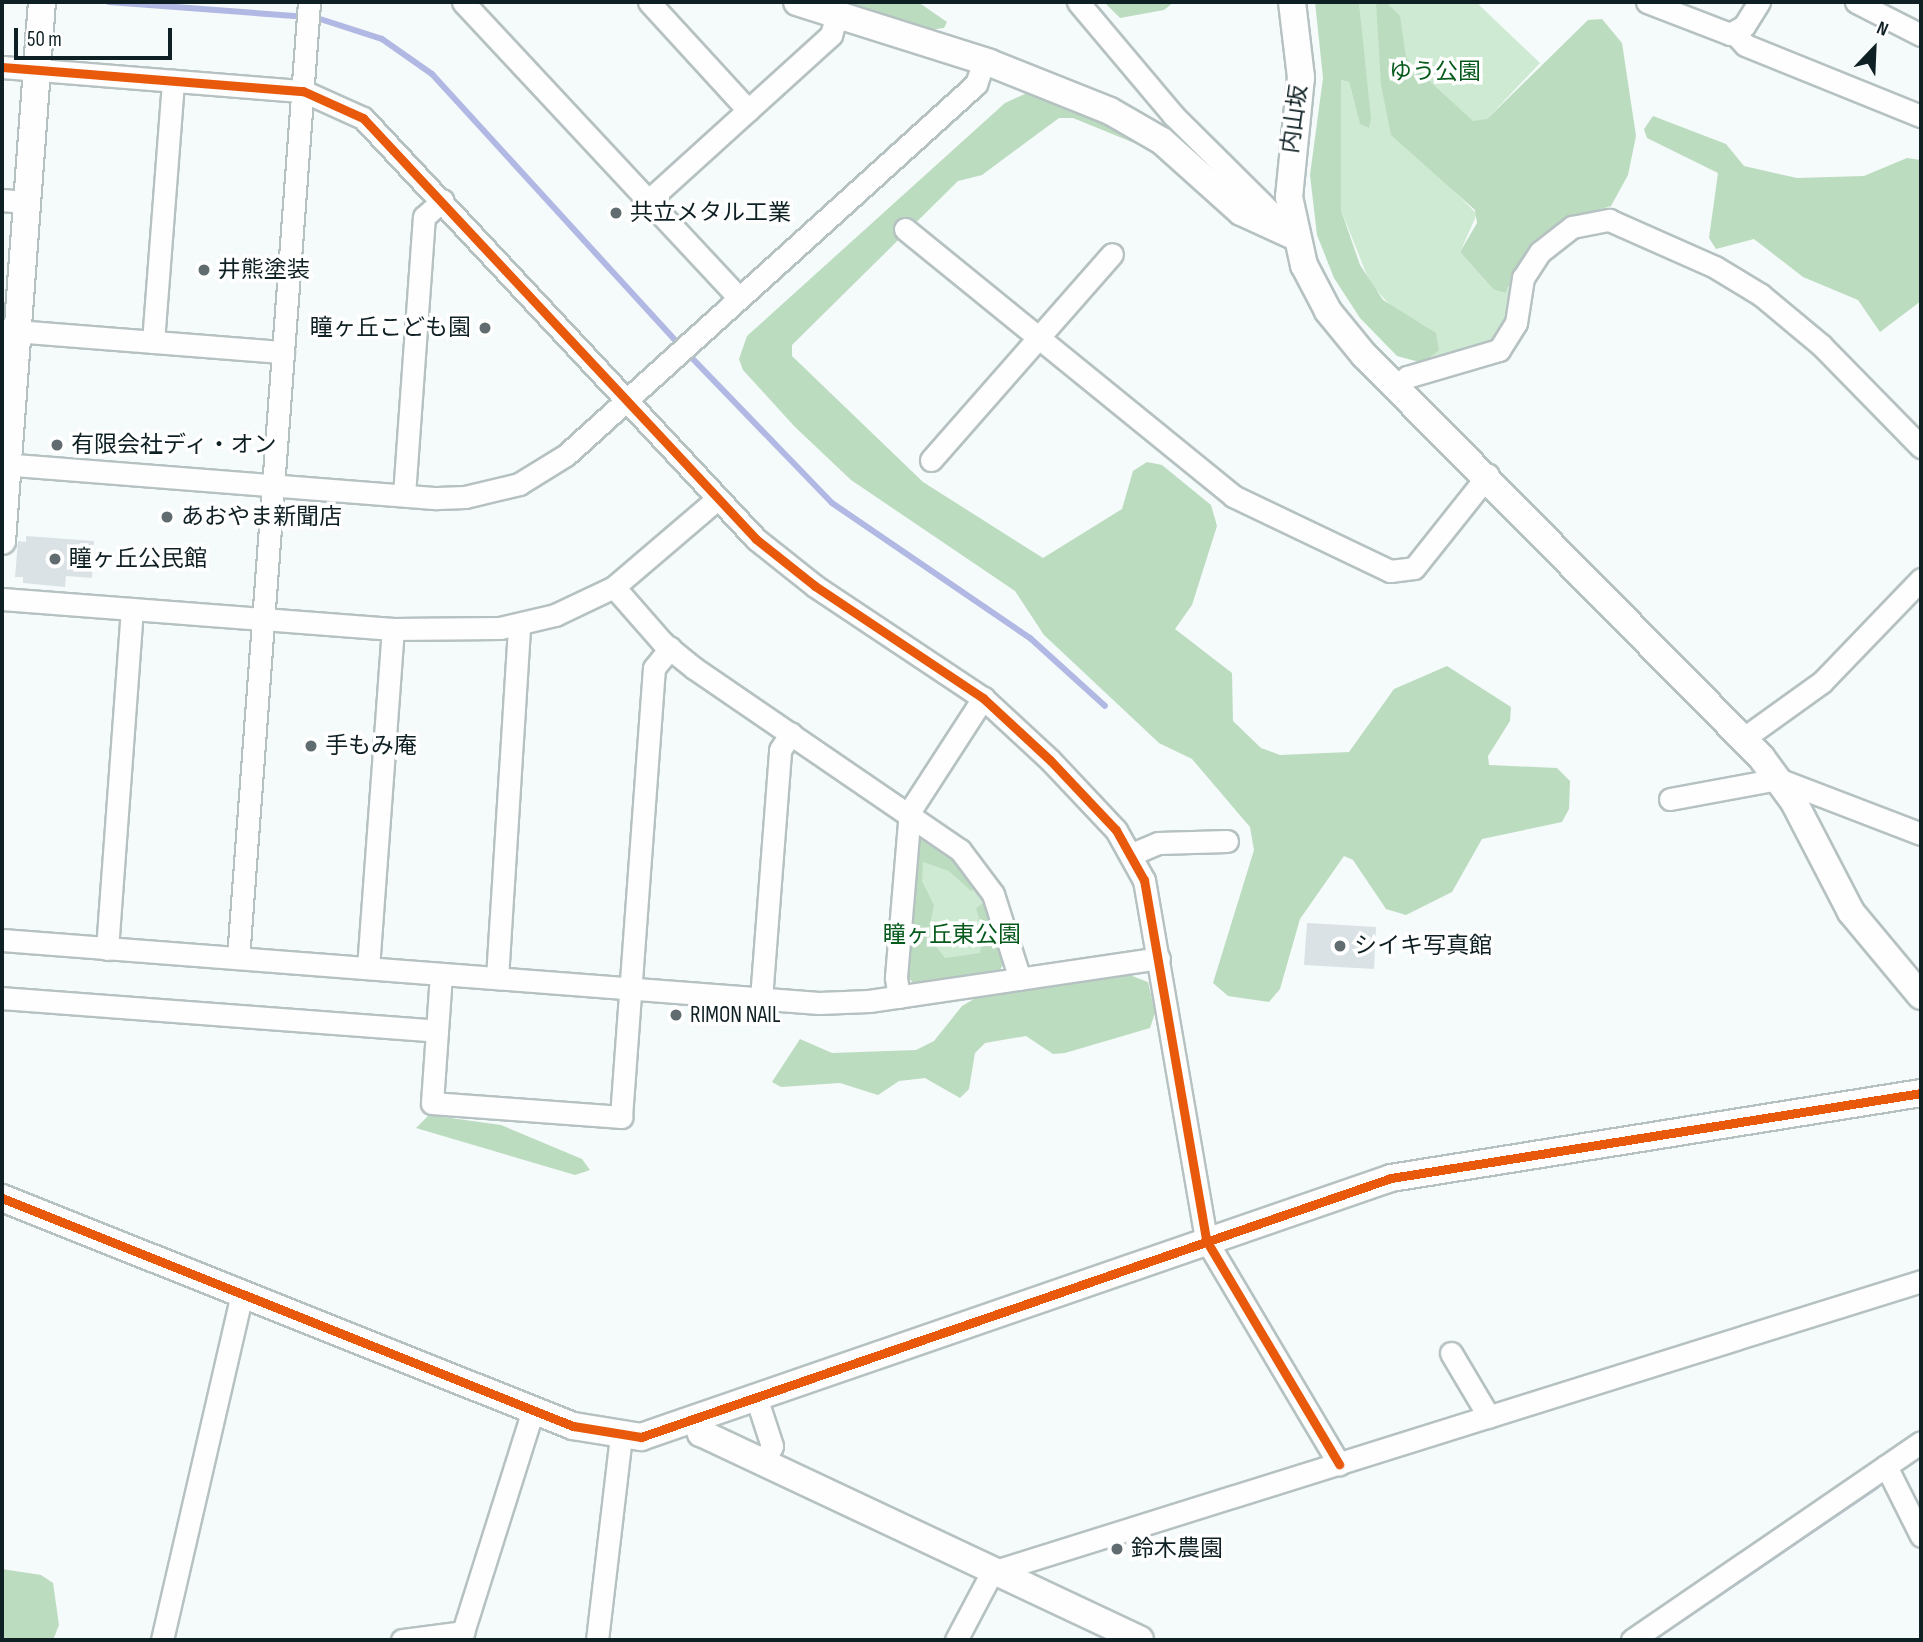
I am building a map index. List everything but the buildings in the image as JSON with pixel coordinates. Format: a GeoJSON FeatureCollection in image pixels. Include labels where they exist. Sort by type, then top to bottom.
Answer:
{"type":"FeatureCollection","features":[{"type":"Feature","properties":{"kind":"street"},"geometry":{"type":"LineString","coordinates":[[2,541],[14,201],[37,70],[42,2]]}},
{"type":"Feature","properties":{"kind":"street"},"geometry":{"type":"LineString","coordinates":[[238,958],[309,2]]}},
{"type":"Feature","properties":{"kind":"street"},"geometry":{"type":"LineString","coordinates":[[463,2],[739,298]]}},
{"type":"Feature","properties":{"kind":"street"},"geometry":{"type":"LineString","coordinates":[[649,2],[748,110]]}},
{"type":"Feature","properties":{"kind":"street"},"geometry":{"type":"LineString","coordinates":[[797,2],[836,17],[984,61],[1128,120],[1162,141],[1241,212],[1296,237]]}},
{"type":"Feature","properties":{"kind":"street"},"geometry":{"type":"LineString","coordinates":[[1078,2],[1173,115],[1296,237]]}},
{"type":"Feature","properties":{"kind":"street","name":"内山坂"},"geometry":{"type":"LineString","coordinates":[[1292,2],[1301,68],[1288,175],[1296,237],[1328,311],[1397,387],[1488,475],[1744,738],[1779,779],[1851,912],[1921,996]]}},
{"type":"Feature","properties":{"kind":"street"},"geometry":{"type":"LineString","coordinates":[[1647,2],[1734,33],[1745,45],[1921,116]]}},
{"type":"Feature","properties":{"kind":"street"},"geometry":{"type":"LineString","coordinates":[[1734,33],[1759,2]]}},
{"type":"Feature","properties":{"kind":"street"},"geometry":{"type":"LineString","coordinates":[[1856,2],[1921,35]]}},
{"type":"Feature","properties":{"kind":"street"},"geometry":{"type":"LineString","coordinates":[[649,200],[831,35],[836,17]]}},
{"type":"Feature","properties":{"kind":"street"},"geometry":{"type":"LineString","coordinates":[[5,464],[404,495],[465,497],[519,484],[566,455],[976,84],[984,61]]}},
{"type":"Feature","properties":{"kind":"street"},"geometry":{"type":"LineString","coordinates":[[2,67],[303,91],[363,118],[443,200],[717,499],[785,563],[983,698],[1069,779],[1132,854],[1144,880],[1206,1240],[1339,1464]]}},
{"type":"Feature","properties":{"kind":"street"},"geometry":{"type":"LineString","coordinates":[[153,342],[173,81]]}},
{"type":"Feature","properties":{"kind":"street"},"geometry":{"type":"LineString","coordinates":[[404,495],[424,217],[443,200]]}},
{"type":"Feature","properties":{"kind":"street"},"geometry":{"type":"LineString","coordinates":[[1397,387],[1407,377],[1499,349],[1516,323],[1522,278],[1540,252],[1572,227],[1609,220],[1715,267],[1760,295],[1821,345],[1921,447]]}},
{"type":"Feature","properties":{"kind":"street"},"geometry":{"type":"LineString","coordinates":[[905,229],[1233,496],[1398,574],[1414,568],[1488,475]]}},
{"type":"Feature","properties":{"kind":"street"},"geometry":{"type":"LineString","coordinates":[[931,460],[1112,254]]}},
{"type":"Feature","properties":{"kind":"street"},"geometry":{"type":"LineString","coordinates":[[10,331],[283,352]]}},
{"type":"Feature","properties":{"kind":"street"},"geometry":{"type":"LineString","coordinates":[[2,599],[393,629],[519,625],[555,615],[614,587],[717,499]]}},
{"type":"Feature","properties":{"kind":"street"},"geometry":{"type":"LineString","coordinates":[[1744,738],[1822,682],[1921,579]]}},
{"type":"Feature","properties":{"kind":"street"},"geometry":{"type":"LineString","coordinates":[[614,587],[670,648],[791,733],[910,811],[961,850],[989,887],[1004,918],[1020,979]]}},
{"type":"Feature","properties":{"kind":"street"},"geometry":{"type":"LineString","coordinates":[[107,948],[132,609]]}},
{"type":"Feature","properties":{"kind":"street"},"geometry":{"type":"LineString","coordinates":[[497,978],[519,625]]}},
{"type":"Feature","properties":{"kind":"street"},"geometry":{"type":"LineString","coordinates":[[368,968],[393,629]]}},
{"type":"Feature","properties":{"kind":"street"},"geometry":{"type":"LineString","coordinates":[[441,974],[432,1103],[621,1117],[654,668],[670,648]]}},
{"type":"Feature","properties":{"kind":"street"},"geometry":{"type":"LineString","coordinates":[[899,997],[896,977],[910,811],[983,698]]}},
{"type":"Feature","properties":{"kind":"street"},"geometry":{"type":"LineString","coordinates":[[761,999],[780,750],[791,733]]}},
{"type":"Feature","properties":{"kind":"street"},"geometry":{"type":"LineString","coordinates":[[1670,799],[1779,779],[1921,834]]}},
{"type":"Feature","properties":{"kind":"street"},"geometry":{"type":"LineString","coordinates":[[1132,854],[1158,844],[1227,841]]}},
{"type":"Feature","properties":{"kind":"street"},"geometry":{"type":"LineString","coordinates":[[2,940],[761,999],[844,1003],[1159,958]]}},
{"type":"Feature","properties":{"kind":"street"},"geometry":{"type":"LineString","coordinates":[[2,998],[437,1031]]}},
{"type":"Feature","properties":{"kind":"street"},"geometry":{"type":"LineString","coordinates":[[2,1198],[595,1434],[621,1437],[664,1433],[1206,1240],[1420,1171],[1921,1093]]}},
{"type":"Feature","properties":{"kind":"street"},"geometry":{"type":"LineString","coordinates":[[956,1640],[992,1572],[1921,1281]]}},
{"type":"Feature","properties":{"kind":"street"},"geometry":{"type":"LineString","coordinates":[[162,1640],[242,1294]]}},
{"type":"Feature","properties":{"kind":"street"},"geometry":{"type":"LineString","coordinates":[[1451,1353],[1489,1417]]}},
{"type":"Feature","properties":{"kind":"street"},"geometry":{"type":"LineString","coordinates":[[757,1399],[772,1446],[763,1463]]}},
{"type":"Feature","properties":{"kind":"street"},"geometry":{"type":"LineString","coordinates":[[402,1640],[463,1632],[533,1410]]}},
{"type":"Feature","properties":{"kind":"street"},"geometry":{"type":"LineString","coordinates":[[697,1421],[701,1433],[1140,1640]]}},
{"type":"Feature","properties":{"kind":"street"},"geometry":{"type":"LineString","coordinates":[[597,1640],[621,1437]]}},
{"type":"Feature","properties":{"kind":"street"},"geometry":{"type":"LineString","coordinates":[[1632,1640],[1921,1442]]}},
{"type":"Feature","properties":{"kind":"street"},"geometry":{"type":"LineString","coordinates":[[1886,1466],[1921,1536]]}},
{"type":"Feature","properties":{"kind":"green space"},"geometry":{"type":"Polygon","coordinates":[[[835,2],[918,2],[947,22],[944,28],[929,30],[835,2]]]}},
{"type":"Feature","properties":{"kind":"green space"},"geometry":{"type":"Polygon","coordinates":[[[1104,2],[1174,2],[1164,10],[1120,18],[1104,2]]]}},
{"type":"Feature","properties":{"kind":"green space"},"geometry":{"type":"Polygon","coordinates":[[[1315,2],[1359,2],[1371,119],[1369,128],[1360,124],[1349,82],[1341,80],[1341,210],[1360,265],[1383,300],[1436,333],[1439,350],[1423,363],[1397,356],[1360,318],[1334,278],[1317,235],[1310,175],[1323,78],[1315,2]]]}},
{"type":"Feature","properties":{"kind":"green space","name":"ゆう公園"},"geometry":{"type":"Polygon","coordinates":[[[1359,2],[1476,2],[1540,63],[1436,173],[1477,214],[1460,252],[1494,290],[1504,293],[1510,286],[1507,321],[1494,342],[1423,363],[1427,327],[1398,314],[1370,283],[1341,210],[1341,80],[1349,82],[1360,123],[1367,97],[1359,2]]]}},
{"type":"Feature","properties":{"kind":"green space"},"geometry":{"type":"Polygon","coordinates":[[[1376,2],[1386,2],[1400,16],[1406,57],[1413,66],[1473,121],[1487,119],[1588,20],[1602,19],[1622,43],[1636,136],[1628,175],[1611,206],[1568,219],[1533,246],[1505,293],[1494,290],[1460,252],[1477,223],[1475,210],[1391,135],[1381,85],[1376,2]]]}},
{"type":"Feature","properties":{"kind":"green space"},"geometry":{"type":"Polygon","coordinates":[[[1027,93],[1106,121],[1144,147],[1073,118],[1059,118],[982,175],[958,181],[792,345],[792,356],[923,482],[1043,558],[1122,509],[1133,471],[1147,462],[1162,465],[1211,505],[1217,526],[1192,605],[1175,629],[1232,673],[1233,721],[1261,748],[1280,755],[1349,752],[1394,689],[1447,666],[1511,707],[1510,721],[1488,756],[1489,765],[1557,768],[1570,781],[1569,809],[1562,822],[1482,839],[1452,892],[1406,915],[1386,909],[1353,860],[1344,856],[1300,919],[1280,989],[1269,1002],[1228,996],[1213,983],[1254,850],[1250,827],[1192,759],[1159,743],[1044,635],[1015,591],[851,480],[794,426],[743,370],[739,359],[747,336],[1005,103],[1027,93]]]}},
{"type":"Feature","properties":{"kind":"green space"},"geometry":{"type":"Polygon","coordinates":[[[1653,116],[1726,144],[1744,166],[1797,178],[1864,176],[1907,158],[1921,160],[1921,301],[1880,332],[1858,300],[1803,277],[1754,239],[1716,249],[1709,238],[1718,173],[1647,138],[1644,129],[1653,116]]]}},
{"type":"Feature","properties":{"kind":"green space","name":"瞳ヶ丘東公園"},"geometry":{"type":"Polygon","coordinates":[[[927,835],[985,898],[1003,947],[916,985],[915,840],[927,835]]]}},
{"type":"Feature","properties":{"kind":"green space"},"geometry":{"type":"Polygon","coordinates":[[[927,835],[954,857],[977,887],[971,891],[949,871],[923,862],[922,881],[934,905],[928,936],[945,958],[980,953],[983,932],[976,908],[985,902],[1006,960],[998,973],[916,985],[906,976],[915,840],[927,835]]]}},
{"type":"Feature","properties":{"kind":"green space"},"geometry":{"type":"Polygon","coordinates":[[[1127,974],[1148,982],[1155,1013],[1150,1028],[1065,1053],[1053,1054],[1026,1036],[985,1043],[975,1053],[969,1089],[960,1098],[925,1078],[899,1081],[878,1095],[840,1083],[781,1087],[772,1082],[800,1039],[832,1053],[916,1050],[934,1041],[962,1006],[979,996],[1127,974]]]}},
{"type":"Feature","properties":{"kind":"green space"},"geometry":{"type":"Polygon","coordinates":[[[429,1115],[501,1125],[582,1159],[590,1170],[575,1175],[416,1128],[429,1115]]]}},
{"type":"Feature","properties":{"kind":"green space"},"geometry":{"type":"Polygon","coordinates":[[[2,1569],[41,1575],[53,1583],[59,1625],[53,1640],[2,1640],[2,1569]]]}},
{"type":"Feature","properties":{"kind":"waterway"},"geometry":{"type":"LineString","coordinates":[[109,2],[297,16]]}},
{"type":"Feature","properties":{"kind":"waterway"},"geometry":{"type":"LineString","coordinates":[[317,18],[382,39],[432,74],[677,342]]}},
{"type":"Feature","properties":{"kind":"waterway"},"geometry":{"type":"LineString","coordinates":[[691,357],[832,503],[1030,638],[1105,706]]}},
{"type":"Feature","properties":{"kind":"waterway"},"geometry":{"type":"LineString","coordinates":[[1902,1468],[1921,1455]]}},
{"type":"Feature","properties":{"kind":"waterway"},"geometry":{"type":"LineString","coordinates":[[1651,1640],[1877,1486]]}},
{"type":"Feature","properties":{"kind":"cycle path"},"geometry":{"type":"LineString","coordinates":[[2,67],[303,91],[363,118],[756,539],[815,586],[983,698],[1050,760],[1116,830],[1144,880],[1206,1240],[1339,1464]]}},
{"type":"Feature","properties":{"kind":"cycle path"},"geometry":{"type":"LineString","coordinates":[[2,1198],[573,1426],[641,1437],[1391,1178],[1921,1093]]}},
{"type":"Feature","properties":{"kind":"place","name":"共立メタル工業"},"geometry":{"type":"Point","coordinates":[616,213]}},
{"type":"Feature","properties":{"kind":"place","name":"井熊塗装"},"geometry":{"type":"Point","coordinates":[204,270]}},
{"type":"Feature","properties":{"kind":"place","name":"瞳ヶ丘こども園"},"geometry":{"type":"Point","coordinates":[485,328]}},
{"type":"Feature","properties":{"kind":"place","name":"有限会社ディ・オン"},"geometry":{"type":"Point","coordinates":[57,445]}},
{"type":"Feature","properties":{"kind":"place","name":"あおやま新聞店"},"geometry":{"type":"Point","coordinates":[167,517]}},
{"type":"Feature","properties":{"kind":"place","name":"瞳ヶ丘公民館"},"geometry":{"type":"Point","coordinates":[55,559]}},
{"type":"Feature","properties":{"kind":"place","name":"手もみ庵"},"geometry":{"type":"Point","coordinates":[311,746]}},
{"type":"Feature","properties":{"kind":"place","name":"シイキ写真館"},"geometry":{"type":"Point","coordinates":[1340,946]}},
{"type":"Feature","properties":{"kind":"place","name":"RIMON NAIL"},"geometry":{"type":"Point","coordinates":[676,1015]}},
{"type":"Feature","properties":{"kind":"place","name":"鈴木農園"},"geometry":{"type":"Point","coordinates":[1117,1549]}}]}
